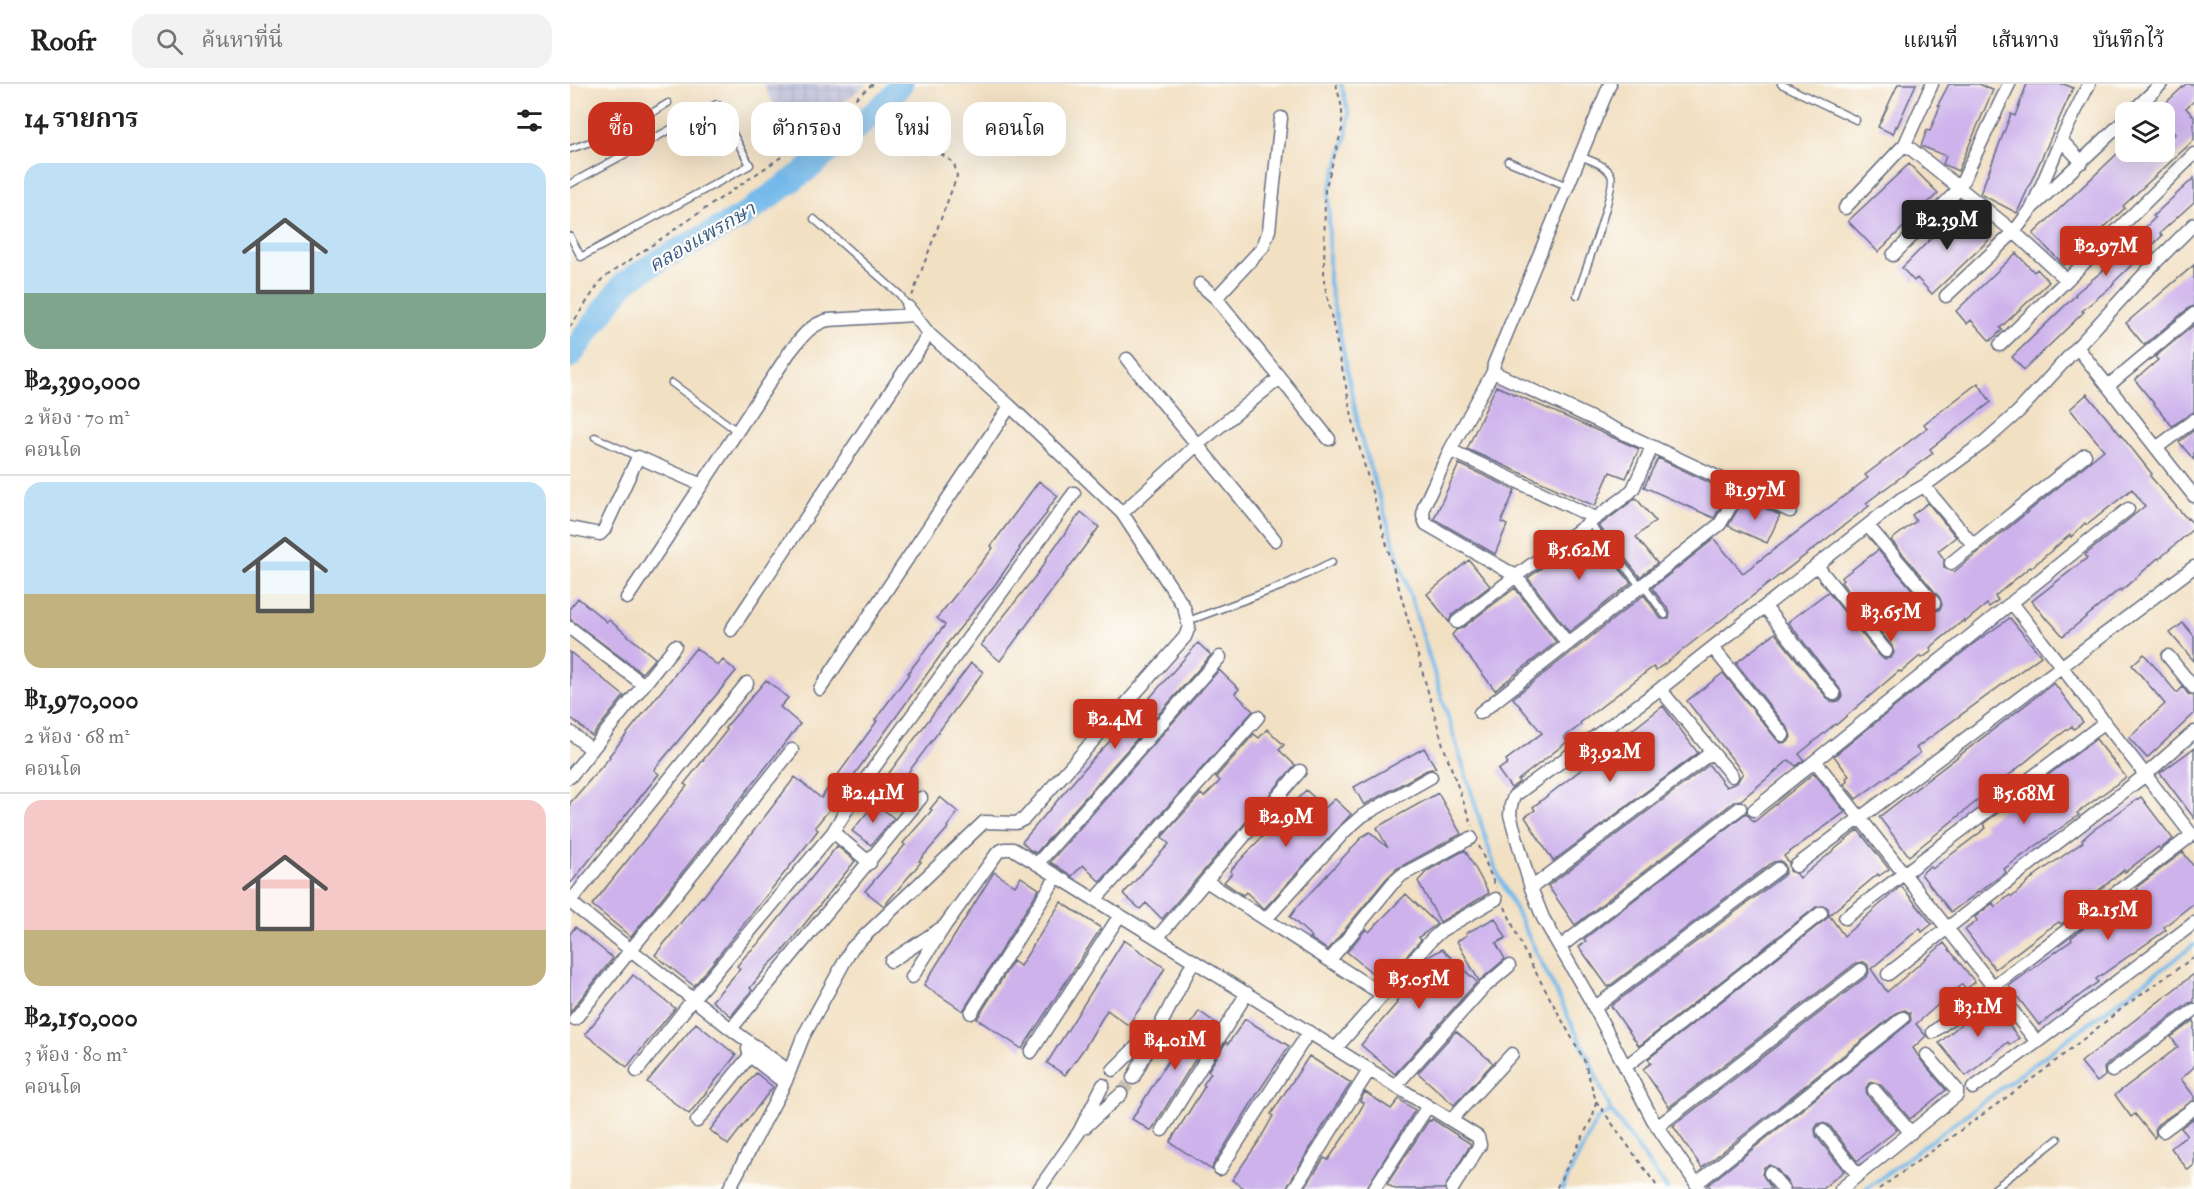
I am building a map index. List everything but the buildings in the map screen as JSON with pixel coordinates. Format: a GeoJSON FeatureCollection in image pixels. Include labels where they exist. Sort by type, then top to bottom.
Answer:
{"type":"FeatureCollection","features":[{"type":"Feature","properties":{"kind":"street"},"geometry":{"type":"LineString","coordinates":[[1568,644],[1516,576],[1426,524],[1423,516],[1424,506],[1450,450],[1493,372],[1498,354],[1610,84]]}},
{"type":"Feature","properties":{"kind":"street"},"geometry":{"type":"LineString","coordinates":[[1845,208],[1905,144],[1932,84]]}},
{"type":"Feature","properties":{"kind":"street"},"geometry":{"type":"LineString","coordinates":[[1893,255],[1959,189],[2008,84]]}},
{"type":"Feature","properties":{"kind":"street"},"geometry":{"type":"LineString","coordinates":[[2032,208],[2089,84]]}},
{"type":"Feature","properties":{"kind":"street"},"geometry":{"type":"LineString","coordinates":[[2142,102],[2161,84]]}},
{"type":"Feature","properties":{"kind":"street"},"geometry":{"type":"LineString","coordinates":[[1216,298],[1263,247],[1269,230],[1281,118]]}},
{"type":"Feature","properties":{"kind":"street"},"geometry":{"type":"LineString","coordinates":[[1946,296],[2014,232],[2032,208],[2115,130]]}},
{"type":"Feature","properties":{"kind":"street"},"geometry":{"type":"LineString","coordinates":[[2061,141],[2082,162]]}},
{"type":"Feature","properties":{"kind":"street"},"geometry":{"type":"LineString","coordinates":[[1905,144],[2014,232],[2067,280]]}},
{"type":"Feature","properties":{"kind":"street"},"geometry":{"type":"LineString","coordinates":[[2000,345],[2194,154]]}},
{"type":"Feature","properties":{"kind":"street"},"geometry":{"type":"LineString","coordinates":[[1903,1018],[1698,1187],[1657,1127],[1543,918],[1530,888],[1510,815],[1511,804],[1514,796],[1660,689],[1901,499],[1924,486],[1984,442],[2018,412],[2148,270],[2194,224]]}},
{"type":"Feature","properties":{"kind":"street"},"geometry":{"type":"LineString","coordinates":[[1200,284],[1216,298],[1329,439]]}},
{"type":"Feature","properties":{"kind":"street"},"geometry":{"type":"LineString","coordinates":[[627,597],[737,430],[807,330],[817,323],[840,318],[864,319],[911,311],[929,334],[1010,406],[1122,513],[1179,599],[1188,621],[1189,627],[1185,637],[1029,813],[1016,823],[984,822],[852,948],[803,1037],[787,1077],[729,1189]]}},
{"type":"Feature","properties":{"kind":"street"},"geometry":{"type":"LineString","coordinates":[[2109,386],[2194,314]]}},
{"type":"Feature","properties":{"kind":"street"},"geometry":{"type":"LineString","coordinates":[[731,630],[929,334]]}},
{"type":"Feature","properties":{"kind":"street"},"geometry":{"type":"LineString","coordinates":[[2078,347],[2194,496]]}},
{"type":"Feature","properties":{"kind":"street"},"geometry":{"type":"LineString","coordinates":[[1127,358],[1275,540]]}},
{"type":"Feature","properties":{"kind":"street"},"geometry":{"type":"LineString","coordinates":[[1493,372],[1790,511]]}},
{"type":"Feature","properties":{"kind":"street"},"geometry":{"type":"LineString","coordinates":[[1122,513],[1197,444],[1280,378]]}},
{"type":"Feature","properties":{"kind":"street"},"geometry":{"type":"LineString","coordinates":[[820,689],[1010,406]]}},
{"type":"Feature","properties":{"kind":"street"},"geometry":{"type":"LineString","coordinates":[[2156,448],[2194,420]]}},
{"type":"Feature","properties":{"kind":"street"},"geometry":{"type":"LineString","coordinates":[[1457,622],[1626,496],[1633,489],[1652,447]]}},
{"type":"Feature","properties":{"kind":"street"},"geometry":{"type":"LineString","coordinates":[[1450,450],[1592,520]]}},
{"type":"Feature","properties":{"kind":"street"},"geometry":{"type":"LineString","coordinates":[[1951,563],[2085,455]]}},
{"type":"Feature","properties":{"kind":"street"},"geometry":{"type":"LineString","coordinates":[[570,528],[600,534],[604,530],[638,457],[702,485]]}},
{"type":"Feature","properties":{"kind":"street"},"geometry":{"type":"LineString","coordinates":[[1924,486],[1974,546]]}},
{"type":"Feature","properties":{"kind":"street"},"geometry":{"type":"LineString","coordinates":[[1480,713],[1720,524],[1741,488]]}},
{"type":"Feature","properties":{"kind":"street"},"geometry":{"type":"LineString","coordinates":[[637,1071],[693,999],[833,832],[865,780],[1074,494]]}},
{"type":"Feature","properties":{"kind":"street"},"geometry":{"type":"LineString","coordinates":[[1754,810],[2128,509]]}},
{"type":"Feature","properties":{"kind":"street"},"geometry":{"type":"LineString","coordinates":[[1868,526],[1934,603]]}},
{"type":"Feature","properties":{"kind":"street"},"geometry":{"type":"LineString","coordinates":[[1817,566],[1886,651]]}},
{"type":"Feature","properties":{"kind":"street"},"geometry":{"type":"LineString","coordinates":[[1796,866],[2194,567]]}},
{"type":"Feature","properties":{"kind":"street"},"geometry":{"type":"LineString","coordinates":[[1933,1032],[2193,836],[2144,776],[2012,603]]}},
{"type":"Feature","properties":{"kind":"street"},"geometry":{"type":"LineString","coordinates":[[1765,607],[1834,694]]}},
{"type":"Feature","properties":{"kind":"street"},"geometry":{"type":"LineString","coordinates":[[570,628],[644,685]]}},
{"type":"Feature","properties":{"kind":"street"},"geometry":{"type":"LineString","coordinates":[[570,777],[675,646]]}},
{"type":"Feature","properties":{"kind":"street"},"geometry":{"type":"LineString","coordinates":[[1713,648],[1784,735]]}},
{"type":"Feature","properties":{"kind":"street"},"geometry":{"type":"LineString","coordinates":[[2168,656],[2194,688]]}},
{"type":"Feature","properties":{"kind":"street"},"geometry":{"type":"LineString","coordinates":[[1037,864],[1220,657]]}},
{"type":"Feature","properties":{"kind":"street"},"geometry":{"type":"LineString","coordinates":[[747,683],[570,902],[731,1029],[787,1077]]}},
{"type":"Feature","properties":{"kind":"street"},"geometry":{"type":"LineString","coordinates":[[1660,689],[1732,776]]}},
{"type":"Feature","properties":{"kind":"street"},"geometry":{"type":"LineString","coordinates":[[1095,900],[1258,717]]}},
{"type":"Feature","properties":{"kind":"street"},"geometry":{"type":"LineString","coordinates":[[1845,918],[2104,723]]}},
{"type":"Feature","properties":{"kind":"street"},"geometry":{"type":"LineString","coordinates":[[570,732],[592,750]]}},
{"type":"Feature","properties":{"kind":"street"},"geometry":{"type":"LineString","coordinates":[[1888,974],[2144,776],[2194,732]]}},
{"type":"Feature","properties":{"kind":"street"},"geometry":{"type":"LineString","coordinates":[[575,1019],[792,750]]}},
{"type":"Feature","properties":{"kind":"street"},"geometry":{"type":"LineString","coordinates":[[1530,888],[1712,752]]}},
{"type":"Feature","properties":{"kind":"street"},"geometry":{"type":"LineString","coordinates":[[1815,761],[2037,1042]]}},
{"type":"Feature","properties":{"kind":"street"},"geometry":{"type":"LineString","coordinates":[[1157,938],[1300,771]]}},
{"type":"Feature","properties":{"kind":"street"},"geometry":{"type":"LineString","coordinates":[[1266,919],[1346,830],[1362,816],[1431,777]]}},
{"type":"Feature","properties":{"kind":"street"},"geometry":{"type":"LineString","coordinates":[[731,1029],[870,863],[921,798]]}},
{"type":"Feature","properties":{"kind":"street"},"geometry":{"type":"LineString","coordinates":[[1560,946],[1740,808]]}},
{"type":"Feature","properties":{"kind":"street"},"geometry":{"type":"LineString","coordinates":[[833,832],[870,863]]}},
{"type":"Feature","properties":{"kind":"street"},"geometry":{"type":"LineString","coordinates":[[1330,960],[1392,884],[1402,875],[1475,840]]}},
{"type":"Feature","properties":{"kind":"street"},"geometry":{"type":"LineString","coordinates":[[912,977],[946,924],[998,852],[1013,849],[1478,1137],[1479,1145],[1452,1189]]}},
{"type":"Feature","properties":{"kind":"street"},"geometry":{"type":"LineString","coordinates":[[1594,1008],[1778,869]]}},
{"type":"Feature","properties":{"kind":"street"},"geometry":{"type":"LineString","coordinates":[[971,1013],[1057,876]]}},
{"type":"Feature","properties":{"kind":"street"},"geometry":{"type":"LineString","coordinates":[[1206,881],[1383,995]]}},
{"type":"Feature","properties":{"kind":"street"},"geometry":{"type":"LineString","coordinates":[[1336,1048],[1431,939],[1498,896]]}},
{"type":"Feature","properties":{"kind":"street"},"geometry":{"type":"LineString","coordinates":[[1625,1067],[1821,913]]}},
{"type":"Feature","properties":{"kind":"street"},"geometry":{"type":"LineString","coordinates":[[1031,1052],[1120,915]]}},
{"type":"Feature","properties":{"kind":"street"},"geometry":{"type":"LineString","coordinates":[[1973,1088],[2194,923]]}},
{"type":"Feature","properties":{"kind":"street"},"geometry":{"type":"LineString","coordinates":[[891,961],[946,924]]}},
{"type":"Feature","properties":{"kind":"street"},"geometry":{"type":"LineString","coordinates":[[1133,1078],[1193,962]]}},
{"type":"Feature","properties":{"kind":"street"},"geometry":{"type":"LineString","coordinates":[[1396,1085],[1482,989],[1509,966]]}},
{"type":"Feature","properties":{"kind":"street"},"geometry":{"type":"LineString","coordinates":[[1657,1127],[1862,970]]}},
{"type":"Feature","properties":{"kind":"street"},"geometry":{"type":"LineString","coordinates":[[1162,1130],[1246,993]]}},
{"type":"Feature","properties":{"kind":"street"},"geometry":{"type":"LineString","coordinates":[[2112,1071],[2194,1010]]}},
{"type":"Feature","properties":{"kind":"street"},"geometry":{"type":"LineString","coordinates":[[1113,1070],[1160,1024]]}},
{"type":"Feature","properties":{"kind":"street"},"geometry":{"type":"LineString","coordinates":[[1220,1169],[1309,1032]]}},
{"type":"Feature","properties":{"kind":"street"},"geometry":{"type":"LineString","coordinates":[[697,1121],[754,1051]]}},
{"type":"Feature","properties":{"kind":"street"},"geometry":{"type":"LineString","coordinates":[[1451,1120],[1512,1054]]}},
{"type":"Feature","properties":{"kind":"street"},"geometry":{"type":"LineString","coordinates":[[1841,1189],[1957,1095],[1957,1090],[1927,1055]]}},
{"type":"Feature","properties":{"kind":"street"},"geometry":{"type":"LineString","coordinates":[[1294,1189],[1370,1069]]}},
{"type":"Feature","properties":{"kind":"street"},"geometry":{"type":"LineString","coordinates":[[1039,1189],[1079,1132],[1102,1085]]}},
{"type":"Feature","properties":{"kind":"street"},"geometry":{"type":"LineString","coordinates":[[1874,1090],[1911,1133]]}},
{"type":"Feature","properties":{"kind":"street"},"geometry":{"type":"LineString","coordinates":[[1079,1132],[1121,1094]]}},
{"type":"Feature","properties":{"kind":"street"},"geometry":{"type":"LineString","coordinates":[[1374,1189],[1428,1106]]}},
{"type":"Feature","properties":{"kind":"street"},"geometry":{"type":"LineString","coordinates":[[2163,1131],[2194,1108]]}},
{"type":"Feature","properties":{"kind":"street"},"geometry":{"type":"LineString","coordinates":[[1822,1131],[1858,1175]]}},
{"type":"Feature","properties":{"kind":"street"},"geometry":{"type":"LineString","coordinates":[[1770,1173],[1783,1189]]}},
{"type":"Feature","properties":{"kind":"lane"},"geometry":{"type":"LineString","coordinates":[[1782,84],[1856,120]]}},
{"type":"Feature","properties":{"kind":"lane"},"geometry":{"type":"LineString","coordinates":[[570,150],[622,131],[667,104]]}},
{"type":"Feature","properties":{"kind":"lane"},"geometry":{"type":"LineString","coordinates":[[570,184],[717,104],[750,165],[581,257],[570,236]]}},
{"type":"Feature","properties":{"kind":"lane"},"geometry":{"type":"LineString","coordinates":[[1577,295],[1604,215],[1613,178],[1610,172],[1603,167],[1580,156]]}},
{"type":"Feature","properties":{"kind":"lane"},"geometry":{"type":"LineString","coordinates":[[1508,161],[1568,186]]}},
{"type":"Feature","properties":{"kind":"lane"},"geometry":{"type":"LineString","coordinates":[[814,219],[900,295],[911,311]]}},
{"type":"Feature","properties":{"kind":"lane"},"geometry":{"type":"LineString","coordinates":[[672,382],[737,430]]}},
{"type":"Feature","properties":{"kind":"lane"},"geometry":{"type":"LineString","coordinates":[[595,437],[638,457]]}},
{"type":"Feature","properties":{"kind":"lane"},"geometry":{"type":"LineString","coordinates":[[1592,520],[1665,615]]}},
{"type":"Feature","properties":{"kind":"lane"},"geometry":{"type":"LineString","coordinates":[[1188,621],[1282,586],[1332,562]]}},
{"type":"Feature","properties":{"kind":"lane"},"geometry":{"type":"LineString","coordinates":[[1994,1189],[2058,1139]]}},
{"type":"Feature","properties":{"kind":"path"},"geometry":{"type":"LineString","coordinates":[[570,327],[602,279],[793,149],[873,84]]}},
{"type":"Feature","properties":{"kind":"path"},"geometry":{"type":"LineString","coordinates":[[1336,84],[1342,108],[1342,129],[1325,190],[1324,281],[1356,435],[1443,745],[1475,840],[1498,896],[1524,951],[1584,1060],[1596,1101],[1659,1189]]}},
{"type":"Feature","properties":{"kind":"path"},"geometry":{"type":"LineString","coordinates":[[911,311],[957,176],[954,164],[943,156]]}},
{"type":"Feature","properties":{"kind":"path"},"geometry":{"type":"LineString","coordinates":[[1879,1189],[2043,1071],[2125,1006],[2194,957]]}},
{"type":"Feature","properties":{"kind":"path"},"geometry":{"type":"LineString","coordinates":[[1556,1189],[1593,1116],[1596,1101]]}},
{"type":"Feature","properties":{"kind":"shaded area"},"geometry":{"type":"Polygon","coordinates":[[[763,84],[866,84],[844,102],[773,102],[763,84]]]}},
{"type":"Feature","properties":{"kind":"waterway","name":"คลองแพรกษา"},"geometry":{"type":"LineString","coordinates":[[570,356],[624,283],[661,259],[740,218],[812,166],[891,98],[901,84]]}},
{"type":"Feature","properties":{"kind":"waterway"},"geometry":{"type":"LineString","coordinates":[[1341,84],[1349,114],[1346,138],[1329,191],[1329,282],[1361,438],[1495,868],[1589,1059],[1611,1111],[1667,1189]]}},
{"type":"Feature","properties":{"kind":"waterway"},"geometry":{"type":"LineString","coordinates":[[1866,1189],[2194,945]]}},
{"type":"Feature","properties":{"kind":"waterway"},"geometry":{"type":"LineString","coordinates":[[1562,1189],[1597,1119],[1611,1111]]}},
{"type":"Feature","properties":{"kind":"tunnel"},"geometry":{"type":"LineString","coordinates":[[1121,1094],[1133,1078]]}}]}
